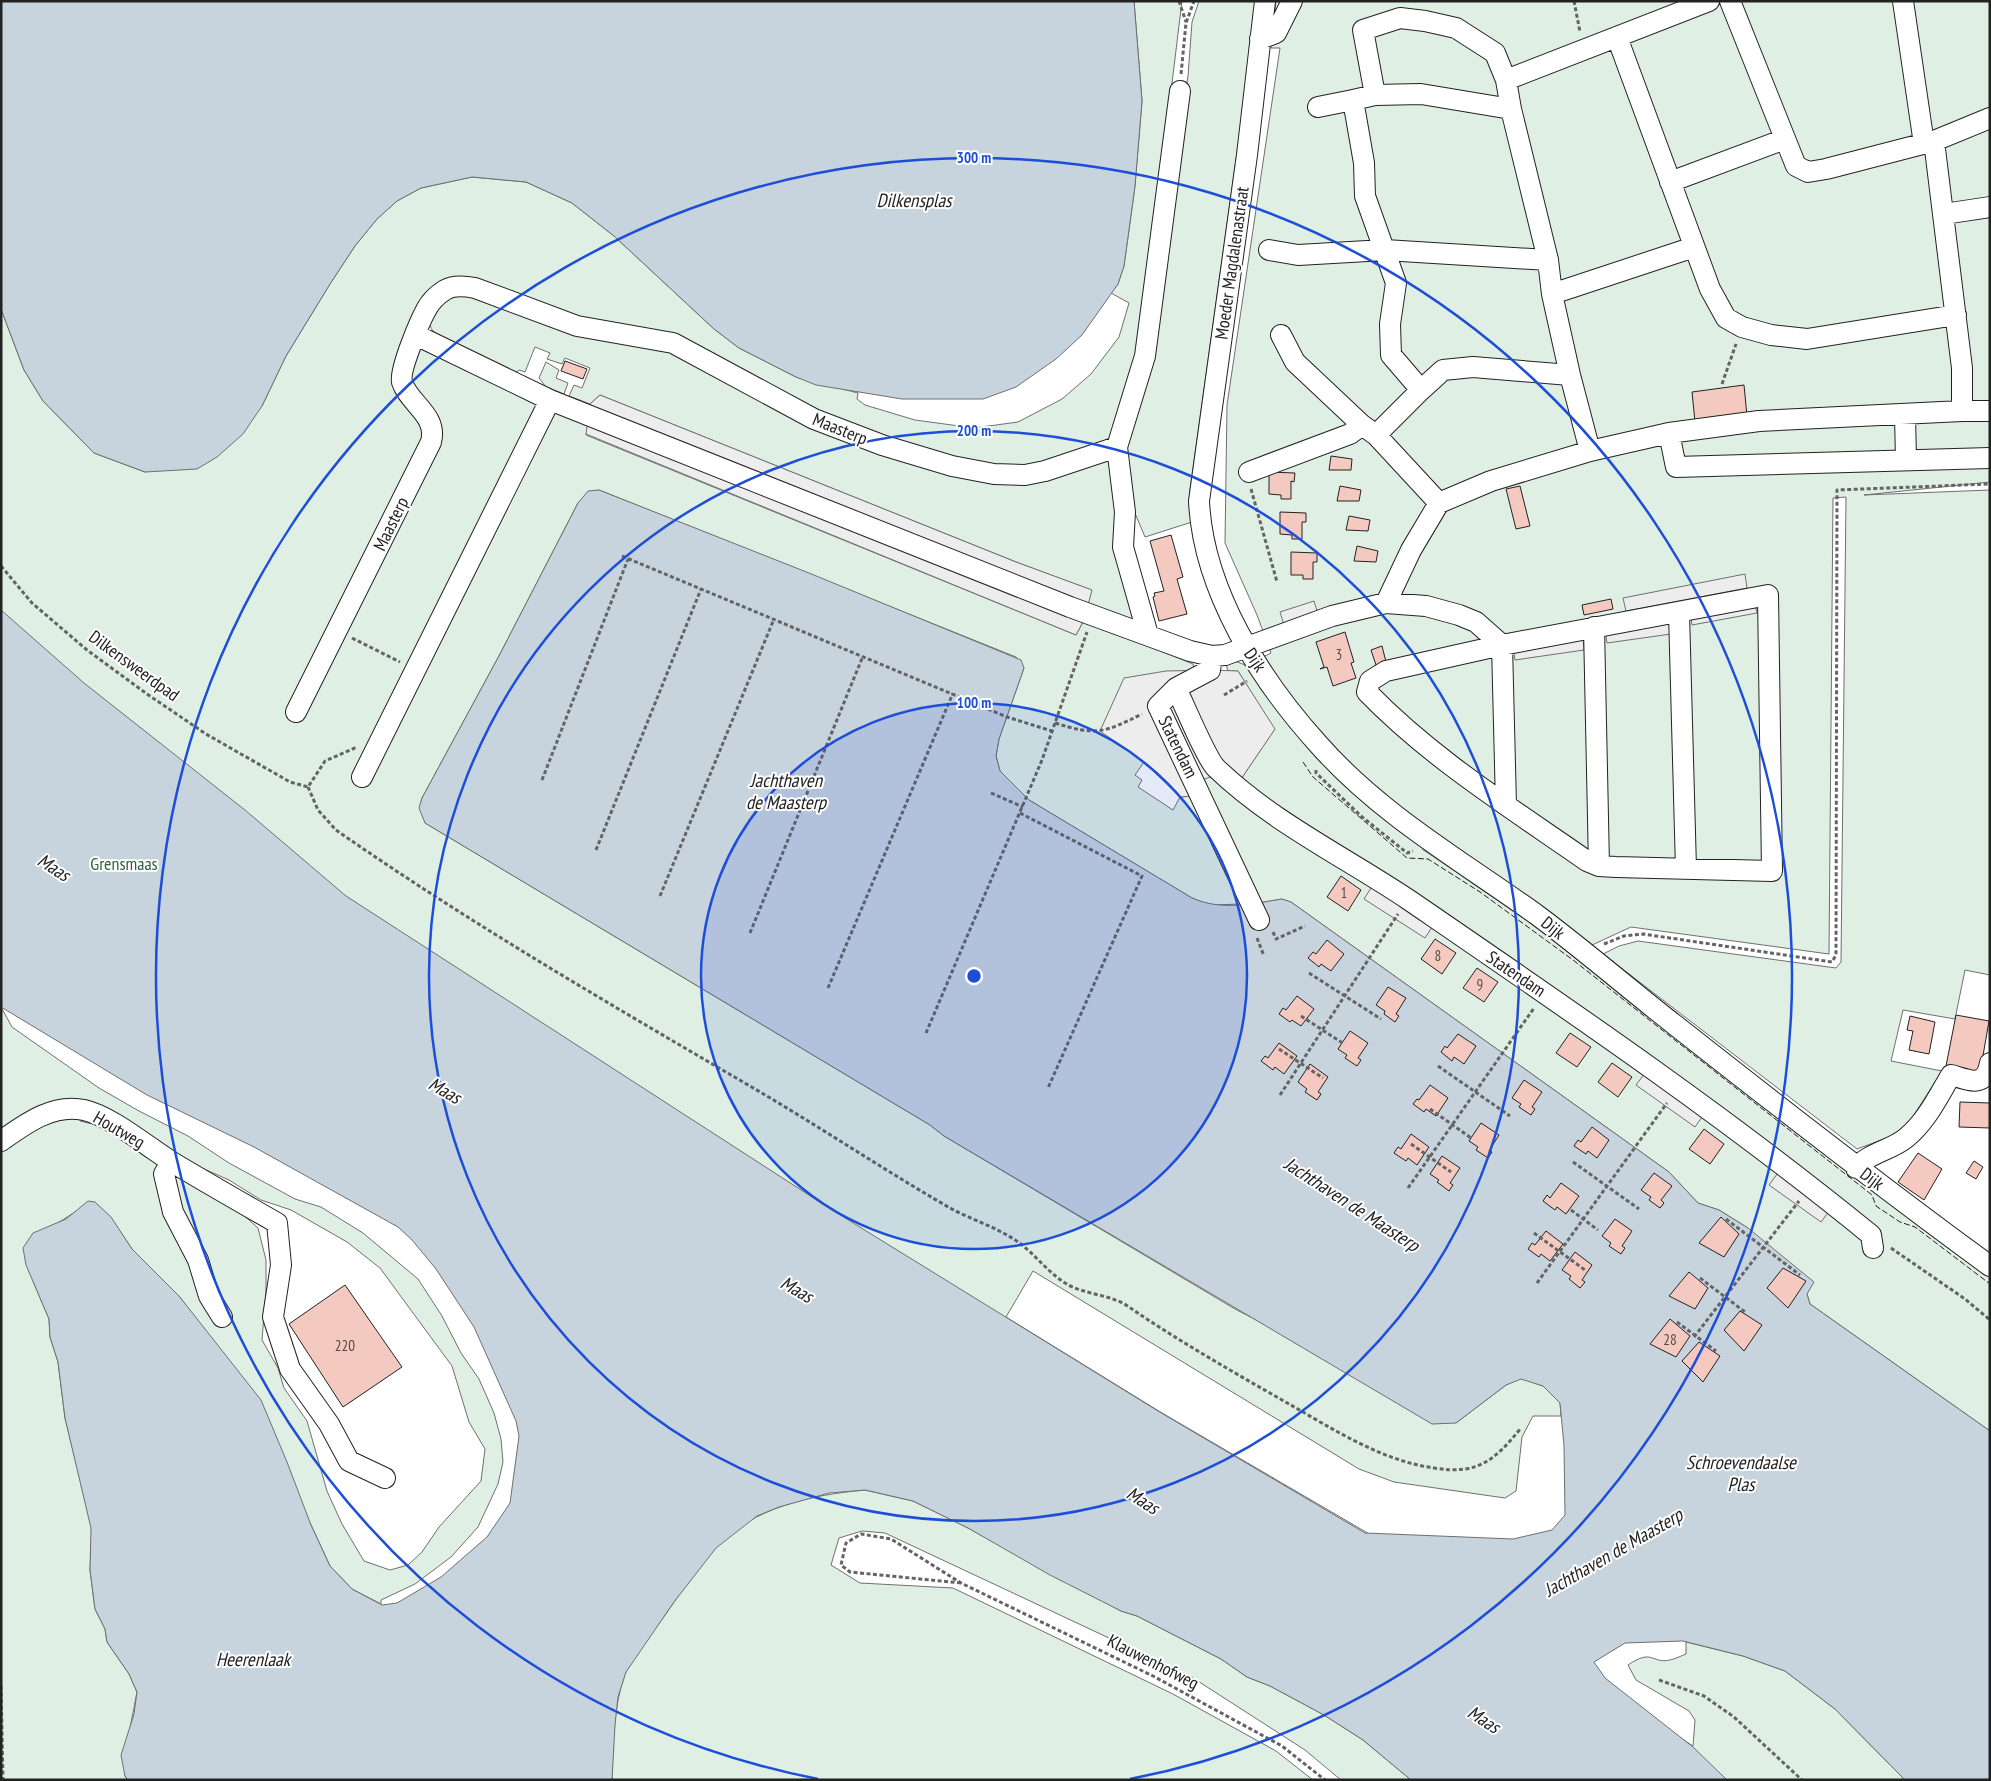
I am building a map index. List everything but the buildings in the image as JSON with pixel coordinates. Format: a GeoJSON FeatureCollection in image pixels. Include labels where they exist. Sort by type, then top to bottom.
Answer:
{"type":"FeatureCollection","features":[{"type":"Feature","properties":{"kind":"street","name":"Moeder Magdalenastraat"},"geometry":{"type":"LineString","coordinates":[[1200,525],[1199,501],[1247,155],[1265,1]]}},
{"type":"Feature","properties":{"kind":"street"},"geometry":{"type":"LineString","coordinates":[[1260,38],[1276,34],[1292,1]]}},
{"type":"Feature","properties":{"kind":"street"},"geometry":{"type":"LineString","coordinates":[[1506,80],[1709,1]]}},
{"type":"Feature","properties":{"kind":"street"},"geometry":{"type":"LineString","coordinates":[[1730,1],[1796,166],[1808,172],[1929,142],[1990,118]]}},
{"type":"Feature","properties":{"kind":"street"},"geometry":{"type":"LineString","coordinates":[[1903,1],[1944,214],[1962,368],[1962,411]]}},
{"type":"Feature","properties":{"kind":"street"},"geometry":{"type":"LineString","coordinates":[[1375,95],[1363,30],[1400,18],[1425,21],[1456,28],[1494,53],[1506,80],[1511,109],[1548,260],[1552,294],[1570,375],[1590,452]]}},
{"type":"Feature","properties":{"kind":"street"},"geometry":{"type":"LineString","coordinates":[[1617,37],[1694,248],[1710,289],[1726,318],[1742,327],[1771,335],[1807,339],[1956,315]]}},
{"type":"Feature","properties":{"kind":"street"},"geometry":{"type":"LineString","coordinates":[[1148,635],[1122,547],[1125,512],[1117,447],[1145,356],[1180,91]]}},
{"type":"Feature","properties":{"kind":"street"},"geometry":{"type":"LineString","coordinates":[[1318,107],[1375,95],[1421,94],[1511,109]]}},
{"type":"Feature","properties":{"kind":"street"},"geometry":{"type":"LineString","coordinates":[[1353,100],[1364,163],[1365,196],[1396,283],[1390,324],[1391,355],[1421,390]]}},
{"type":"Feature","properties":{"kind":"street"},"geometry":{"type":"LineString","coordinates":[[1670,182],[1785,139]]}},
{"type":"Feature","properties":{"kind":"street"},"geometry":{"type":"LineString","coordinates":[[1944,214],[1990,207]]}},
{"type":"Feature","properties":{"kind":"street"},"geometry":{"type":"LineString","coordinates":[[1552,294],[1694,248]]}},
{"type":"Feature","properties":{"kind":"street"},"geometry":{"type":"LineString","coordinates":[[1269,250],[1298,255],[1385,250],[1548,260]]}},
{"type":"Feature","properties":{"kind":"street","name":"Maasterp"},"geometry":{"type":"LineString","coordinates":[[296,712],[338,632],[431,442],[433,434],[430,421],[406,389],[402,378],[408,353],[426,310],[439,294],[454,288],[475,288],[577,326],[674,344],[814,419],[882,445],[952,466],[994,474],[1025,475],[1045,471],[1117,447]]}},
{"type":"Feature","properties":{"kind":"street"},"geometry":{"type":"LineString","coordinates":[[416,335],[550,400],[1093,615],[1190,651],[1212,656],[1224,655],[1332,616],[1386,603],[1426,606],[1460,615],[1476,622],[1502,645],[1506,805]]}},
{"type":"Feature","properties":{"kind":"street"},"geometry":{"type":"LineString","coordinates":[[1281,335],[1296,362],[1369,430],[1439,504]]}},
{"type":"Feature","properties":{"kind":"street"},"geometry":{"type":"LineString","coordinates":[[1249,472],[1350,434],[1369,430],[1421,390],[1443,370],[1466,368],[1570,375]]}},
{"type":"Feature","properties":{"kind":"street"},"geometry":{"type":"LineString","coordinates":[[362,777],[550,400]]}},
{"type":"Feature","properties":{"kind":"street"},"geometry":{"type":"LineString","coordinates":[[1386,603],[1411,550],[1439,504],[1491,481],[1590,452],[1669,433],[1759,421],[1990,411]]}},
{"type":"Feature","properties":{"kind":"street"},"geometry":{"type":"LineString","coordinates":[[1905,416],[1906,460]]}},
{"type":"Feature","properties":{"kind":"street"},"geometry":{"type":"LineString","coordinates":[[1669,433],[1676,467],[1990,458]]}},
{"type":"Feature","properties":{"kind":"street","name":"Dijk"},"geometry":{"type":"LineString","coordinates":[[1200,525],[1216,582],[1245,648],[1305,729],[1340,768],[1395,816],[1538,916],[1856,1168],[1990,1266]]}},
{"type":"Feature","properties":{"kind":"street"},"geometry":{"type":"LineString","coordinates":[[1768,595],[1772,871],[1599,866],[1587,861],[1446,762],[1367,692],[1370,681],[1386,671],[1502,645],[1768,595]]}},
{"type":"Feature","properties":{"kind":"street"},"geometry":{"type":"LineString","coordinates":[[1679,613],[1686,869]]}},
{"type":"Feature","properties":{"kind":"street"},"geometry":{"type":"LineString","coordinates":[[1594,627],[1599,866]]}},
{"type":"Feature","properties":{"kind":"street","name":"Statendam"},"geometry":{"type":"LineString","coordinates":[[1212,656],[1210,670],[1176,688],[1158,706],[1259,920]]}},
{"type":"Feature","properties":{"kind":"street","name":"Statendam"},"geometry":{"type":"LineString","coordinates":[[1176,688],[1214,767],[1257,804],[1407,900],[1544,993],[1759,1148],[1872,1241]]}},
{"type":"Feature","properties":{"kind":"street"},"geometry":{"type":"LineString","coordinates":[[1856,1168],[1866,1158],[1904,1140],[1917,1127],[1951,1076],[1976,1081],[1983,1079],[1988,1072],[1990,1063]]}},
{"type":"Feature","properties":{"kind":"street","name":"Houtweg"},"geometry":{"type":"LineString","coordinates":[[1,1141],[28,1122],[57,1110],[84,1110],[121,1127],[164,1157],[277,1223],[280,1265],[273,1317],[290,1369],[329,1424],[349,1461],[385,1478]]}},
{"type":"Feature","properties":{"kind":"street"},"geometry":{"type":"LineString","coordinates":[[164,1157],[164,1174],[173,1212],[198,1260],[209,1296],[222,1317]]}},
{"type":"Feature","properties":{"kind":"path"},"geometry":{"type":"LineString","coordinates":[[1179,1],[1186,23]]}},
{"type":"Feature","properties":{"kind":"path"},"geometry":{"type":"LineString","coordinates":[[1180,91],[1186,23],[1194,1]]}},
{"type":"Feature","properties":{"kind":"path"},"geometry":{"type":"LineString","coordinates":[[1574,1],[1579,29],[1588,48]]}},
{"type":"Feature","properties":{"kind":"path"},"geometry":{"type":"LineString","coordinates":[[1722,384],[1742,327]]}},
{"type":"Feature","properties":{"kind":"path"},"geometry":{"type":"LineString","coordinates":[[1249,472],[1251,494],[1277,582]]}},
{"type":"Feature","properties":{"kind":"path"},"geometry":{"type":"LineString","coordinates":[[1588,957],[1602,946],[1624,936],[1642,934],[1832,962],[1836,955],[1837,490],[1990,484]]}},
{"type":"Feature","properties":{"kind":"path"},"geometry":{"type":"LineString","coordinates":[[622,556],[1007,717],[1052,731]]}},
{"type":"Feature","properties":{"kind":"path"},"geometry":{"type":"LineString","coordinates":[[542,780],[628,558]]}},
{"type":"Feature","properties":{"kind":"path","name":"Dilkensweerdpad"},"geometry":{"type":"LineString","coordinates":[[1,566],[32,603],[87,650],[206,734],[290,782],[308,786]]}},
{"type":"Feature","properties":{"kind":"path"},"geometry":{"type":"LineString","coordinates":[[596,850],[701,589]]}},
{"type":"Feature","properties":{"kind":"path"},"geometry":{"type":"LineString","coordinates":[[926,1033],[1026,801],[1093,615]]}},
{"type":"Feature","properties":{"kind":"path"},"geometry":{"type":"LineString","coordinates":[[660,896],[774,619]]}},
{"type":"Feature","properties":{"kind":"path"},"geometry":{"type":"LineString","coordinates":[[338,632],[416,670]]}},
{"type":"Feature","properties":{"kind":"path"},"geometry":{"type":"LineString","coordinates":[[750,933],[863,656]]}},
{"type":"Feature","properties":{"kind":"path"},"geometry":{"type":"LineString","coordinates":[[1224,695],[1262,671]]}},
{"type":"Feature","properties":{"kind":"path"},"geometry":{"type":"LineString","coordinates":[[828,988],[953,694]]}},
{"type":"Feature","properties":{"kind":"path"},"geometry":{"type":"LineString","coordinates":[[1055,723],[1080,731],[1109,730],[1158,706]]}},
{"type":"Feature","properties":{"kind":"path"},"geometry":{"type":"LineString","coordinates":[[377,747],[357,746],[325,761],[308,786],[318,810],[336,830],[521,952],[775,1101],[952,1209],[1007,1235],[1026,1247],[1041,1264],[1065,1283],[1086,1292],[1128,1305],[1167,1332],[1345,1436],[1404,1461],[1431,1468],[1456,1471],[1476,1468],[1492,1460],[1521,1428]]}},
{"type":"Feature","properties":{"kind":"path"},"geometry":{"type":"LineString","coordinates":[[991,793],[1023,807]]}},
{"type":"Feature","properties":{"kind":"path"},"geometry":{"type":"LineString","coordinates":[[1020,813],[1142,876],[1048,1088]]}},
{"type":"Feature","properties":{"kind":"path"},"geometry":{"type":"LineString","coordinates":[[1276,939],[1305,926]]}},
{"type":"Feature","properties":{"kind":"path"},"geometry":{"type":"LineString","coordinates":[[1280,1095],[1388,929]]}},
{"type":"Feature","properties":{"kind":"path"},"geometry":{"type":"LineString","coordinates":[[1309,973],[1381,1019]]}},
{"type":"Feature","properties":{"kind":"path"},"geometry":{"type":"LineString","coordinates":[[1301,1016],[1344,1044]]}},
{"type":"Feature","properties":{"kind":"path"},"geometry":{"type":"LineString","coordinates":[[1408,1188],[1522,1024]]}},
{"type":"Feature","properties":{"kind":"path"},"geometry":{"type":"LineString","coordinates":[[1279,1049],[1322,1078]]}},
{"type":"Feature","properties":{"kind":"path"},"geometry":{"type":"LineString","coordinates":[[1438,1066],[1510,1116]]}},
{"type":"Feature","properties":{"kind":"path"},"geometry":{"type":"LineString","coordinates":[[1430,1109],[1471,1138]]}},
{"type":"Feature","properties":{"kind":"path"},"geometry":{"type":"LineString","coordinates":[[1537,1283],[1656,1119]]}},
{"type":"Feature","properties":{"kind":"path"},"geometry":{"type":"LineString","coordinates":[[1411,1144],[1451,1172]]}},
{"type":"Feature","properties":{"kind":"path"},"geometry":{"type":"LineString","coordinates":[[1574,1162],[1639,1209]]}},
{"type":"Feature","properties":{"kind":"path"},"geometry":{"type":"LineString","coordinates":[[1571,1210],[1598,1230]]}},
{"type":"Feature","properties":{"kind":"path"},"geometry":{"type":"LineString","coordinates":[[1694,1337],[1786,1218]]}},
{"type":"Feature","properties":{"kind":"path"},"geometry":{"type":"LineString","coordinates":[[1726,1219],[1800,1275]]}},
{"type":"Feature","properties":{"kind":"path"},"geometry":{"type":"LineString","coordinates":[[1534,1233],[1585,1270]]}},
{"type":"Feature","properties":{"kind":"path"},"geometry":{"type":"LineString","coordinates":[[1872,1241],[1965,1299],[1990,1320]]}},
{"type":"Feature","properties":{"kind":"path"},"geometry":{"type":"LineString","coordinates":[[1700,1278],[1745,1312]]}},
{"type":"Feature","properties":{"kind":"path"},"geometry":{"type":"LineString","coordinates":[[1677,1322],[1694,1337],[1716,1351]]}},
{"type":"Feature","properties":{"kind":"path","name":"Klauwenhofweg"},"geometry":{"type":"LineString","coordinates":[[961,1583],[850,1572],[841,1565],[846,1543],[861,1534],[891,1539],[961,1583],[1153,1676],[1282,1746],[1326,1780]]}},
{"type":"Feature","properties":{"kind":"path"},"geometry":{"type":"LineString","coordinates":[[1659,1680],[1704,1696],[1734,1718],[1802,1780]]}},
{"type":"Feature","properties":{"kind":"path"},"geometry":{"type":"LineString","coordinates":[[1,1686],[3,1780]]}},
{"type":"Feature","properties":{"kind":"green space","name":"Grensmaas"},"geometry":{"type":"Polygon","coordinates":[[[1134,1],[1182,1],[1140,346],[1110,442],[1021,471],[889,444],[624,330],[457,282],[400,362],[435,447],[408,377],[420,347],[555,413],[559,412],[589,422],[586,435],[1076,635],[1084,620],[1193,664],[1194,669],[1101,731],[1144,762],[1135,775],[1142,780],[1138,787],[1173,810],[1180,797],[1193,796],[1243,904],[1209,905],[1192,898],[1029,800],[1000,771],[996,756],[999,739],[1024,668],[1016,657],[599,490],[578,503],[500,654],[422,798],[425,823],[1235,1309],[1456,1423],[1506,1385],[1521,1378],[1543,1386],[1560,1403],[1561,1416],[1533,1416],[1522,1437],[1516,1491],[1505,1498],[1394,1482],[1359,1469],[1033,1271],[1006,1317],[1162,1413],[1371,1535],[1693,1746],[1695,1720],[1689,1711],[1636,1680],[1628,1665],[1636,1660],[1647,1657],[1664,1661],[1686,1654],[1686,1642],[1743,1656],[1785,1671],[1835,1709],[1905,1780],[1680,1780],[1,932],[1,309],[24,370],[43,401],[94,453],[145,472],[262,406],[286,356],[355,246],[377,219],[397,201],[421,188],[472,177],[526,182],[572,203],[614,236],[714,329],[739,348],[796,377],[858,393],[857,399],[865,405],[915,420],[974,428],[1018,422],[1062,399],[1091,374],[1119,337],[1129,303],[1111,293],[1118,284],[1124,266],[1135,186],[1142,101],[1134,1]]]}},
{"type":"Feature","properties":{"kind":"green space"},"geometry":{"type":"Polygon","coordinates":[[[1199,1],[1258,1],[1190,490],[1192,522],[1145,537],[1129,499],[1124,457],[1188,76],[1192,22],[1199,1]]]}},
{"type":"Feature","properties":{"kind":"green space"},"geometry":{"type":"Polygon","coordinates":[[[1276,1],[1990,1],[1990,482],[1864,495],[1990,490],[1990,975],[1965,970],[1955,1019],[1903,1010],[1891,1061],[1942,1071],[1903,1132],[1857,1149],[1603,954],[1619,946],[1638,941],[1836,968],[1841,962],[1846,497],[1833,498],[1829,954],[1631,927],[1592,945],[1378,791],[1313,731],[1263,657],[1271,653],[1257,615],[1225,543],[1227,405],[1280,48],[1271,48],[1276,1]]]}},
{"type":"Feature","properties":{"kind":"green space"},"geometry":{"type":"Polygon","coordinates":[[[452,292],[657,342],[758,394],[977,474],[1109,458],[1135,621],[1087,604],[1091,590],[1016,562],[600,395],[590,404],[569,396],[574,385],[582,388],[590,368],[565,358],[562,364],[547,359],[550,353],[535,347],[525,372],[519,370],[517,372],[459,346],[433,331],[430,324],[430,312],[452,292]]]}},
{"type":"Feature","properties":{"kind":"green space"},"geometry":{"type":"Polygon","coordinates":[[[546,362],[559,370],[556,378],[568,383],[564,394],[546,387],[539,378],[546,362]]]}},
{"type":"Feature","properties":{"kind":"green space"},"geometry":{"type":"Polygon","coordinates":[[[1235,661],[1245,665],[1316,756],[1320,755],[1427,847],[1422,849],[1523,917],[1990,1276],[1990,1431],[1810,1304],[1807,1294],[1748,1228],[1719,1210],[1698,1203],[1669,1172],[1291,902],[1282,899],[1259,903],[1202,780],[1213,775],[1237,785],[1274,730],[1238,671],[1228,671],[1226,664],[1235,661]]]}},
{"type":"Feature","properties":{"kind":"green space"},"geometry":{"type":"Polygon","coordinates":[[[1,1007],[12,1027],[99,1088],[188,1136],[229,1163],[295,1199],[321,1207],[363,1233],[418,1279],[442,1316],[461,1353],[479,1379],[494,1413],[501,1439],[503,1462],[498,1484],[478,1527],[451,1557],[415,1584],[381,1600],[381,1604],[352,1589],[330,1566],[311,1525],[213,1341],[179,1296],[132,1249],[111,1218],[95,1202],[50,1227],[33,1281],[49,1319],[50,1337],[58,1362],[65,1418],[92,1528],[90,1570],[95,1609],[105,1629],[107,1642],[129,1674],[137,1692],[129,1733],[125,1776],[128,1780],[1,1780],[1,1007]],[[84,1102],[80,1121],[97,1125],[122,1139],[144,1156],[223,1197],[258,1228],[266,1260],[266,1291],[262,1340],[278,1368],[284,1388],[307,1421],[327,1491],[342,1524],[364,1561],[390,1570],[408,1565],[422,1552],[439,1527],[481,1481],[485,1449],[469,1422],[452,1366],[380,1268],[347,1242],[291,1210],[261,1200],[229,1180],[195,1165],[84,1102]]]}},
{"type":"Feature","properties":{"kind":"green space"},"geometry":{"type":"Polygon","coordinates":[[[865,1490],[913,1501],[968,1528],[1121,1611],[1137,1616],[1221,1659],[1247,1677],[1270,1686],[1324,1715],[1363,1740],[1411,1780],[1341,1780],[1305,1750],[1190,1676],[885,1533],[862,1531],[839,1538],[831,1565],[860,1583],[953,1588],[1173,1694],[1276,1751],[1313,1780],[612,1780],[616,1713],[621,1687],[628,1667],[709,1555],[731,1533],[748,1522],[784,1505],[824,1495],[865,1490]]]}},
{"type":"Feature","properties":{"kind":"shaded area"},"geometry":{"type":"Polygon","coordinates":[[[600,395],[1016,562],[1092,590],[1084,620],[1076,635],[586,434],[590,404],[600,395]]]}},
{"type":"Feature","properties":{"kind":"shaded area"},"geometry":{"type":"Polygon","coordinates":[[[1745,574],[1747,588],[1626,611],[1623,598],[1745,574]]]}},
{"type":"Feature","properties":{"kind":"shaded area"},"geometry":{"type":"Polygon","coordinates":[[[1314,601],[1318,614],[1284,625],[1280,612],[1314,601]]]}},
{"type":"Feature","properties":{"kind":"shaded area"},"geometry":{"type":"Polygon","coordinates":[[[1754,601],[1757,613],[1692,625],[1690,612],[1754,601]]]}},
{"type":"Feature","properties":{"kind":"shaded area"},"geometry":{"type":"Polygon","coordinates":[[[1670,621],[1671,634],[1607,643],[1605,630],[1670,621]]]}},
{"type":"Feature","properties":{"kind":"shaded area"},"geometry":{"type":"Polygon","coordinates":[[[1583,638],[1584,650],[1515,660],[1513,648],[1583,638]]]}},
{"type":"Feature","properties":{"kind":"shaded area"},"geometry":{"type":"Polygon","coordinates":[[[1166,671],[1238,671],[1275,729],[1237,785],[1213,776],[1202,780],[1193,796],[1180,797],[1144,762],[1100,731],[1124,678],[1166,671]]]}},
{"type":"Feature","properties":{"kind":"shaded area"},"geometry":{"type":"Polygon","coordinates":[[[1373,885],[1434,924],[1425,938],[1364,899],[1373,885]]]}},
{"type":"Feature","properties":{"kind":"shaded area"},"geometry":{"type":"Polygon","coordinates":[[[1645,1073],[1704,1114],[1695,1127],[1636,1085],[1645,1073]]]}},
{"type":"Feature","properties":{"kind":"shaded area"},"geometry":{"type":"Polygon","coordinates":[[[1778,1173],[1830,1210],[1821,1222],[1769,1185],[1778,1173]]]}},
{"type":"Feature","properties":{"kind":"water","name":"Dilkensplas"},"geometry":{"type":"Polygon","coordinates":[[[1,1],[1134,1],[1142,101],[1135,186],[1124,266],[1118,284],[1082,335],[1056,359],[1016,387],[983,399],[902,399],[816,385],[739,348],[714,329],[614,236],[572,203],[526,182],[472,177],[421,188],[397,201],[377,219],[355,246],[330,284],[286,356],[262,406],[243,434],[217,457],[197,469],[145,472],[94,453],[43,401],[24,370],[1,309],[1,1]]]}},
{"type":"Feature","properties":{"kind":"water"},"geometry":{"type":"Polygon","coordinates":[[[599,490],[1021,660],[1024,668],[999,739],[996,756],[1000,771],[1029,800],[1192,898],[1203,902],[1225,905],[1282,899],[1291,902],[1669,1172],[1698,1203],[1719,1210],[1748,1228],[1814,1282],[1807,1294],[1810,1304],[1990,1431],[1990,1780],[1905,1780],[1835,1709],[1785,1671],[1743,1656],[1683,1641],[1625,1643],[1594,1662],[1605,1678],[1693,1747],[1727,1780],[1411,1780],[1363,1740],[1324,1715],[1270,1686],[1247,1677],[1221,1659],[1137,1616],[1121,1611],[1050,1575],[968,1528],[913,1501],[865,1490],[829,1493],[779,1507],[757,1516],[716,1548],[674,1602],[626,1672],[618,1697],[612,1780],[128,1780],[125,1776],[121,1755],[134,1714],[137,1692],[129,1674],[107,1642],[105,1629],[95,1609],[90,1570],[91,1528],[65,1418],[58,1362],[50,1337],[49,1319],[26,1265],[23,1248],[33,1233],[66,1219],[88,1201],[95,1202],[111,1217],[132,1249],[179,1296],[261,1400],[311,1525],[330,1566],[352,1589],[382,1605],[397,1603],[441,1577],[487,1537],[510,1503],[519,1436],[516,1421],[474,1327],[436,1269],[412,1240],[398,1227],[254,1147],[147,1095],[1,1007],[1,610],[84,683],[245,810],[346,896],[829,1208],[1158,1411],[1365,1533],[1513,1539],[1552,1530],[1565,1515],[1564,1446],[1560,1403],[1543,1386],[1521,1379],[1506,1385],[1456,1423],[1432,1424],[944,1136],[930,1125],[425,823],[419,808],[422,798],[500,654],[578,503],[588,491],[599,490]]]}},
{"type":"Feature","properties":{"kind":"fence"},"geometry":{"type":"LineString","coordinates":[[1303,762],[1313,777],[1407,858],[1428,859],[1480,892],[1573,960],[1872,1195],[1876,1206],[1900,1222],[1915,1227],[1990,1284]]}},
{"type":"Feature","properties":{"kind":"water label","name":"Jachthaven de Maasterp"},"geometry":{"type":"Point","coordinates":[786,791]}},
{"type":"Feature","properties":{"kind":"water label","name":"Maas"},"geometry":{"type":"Point","coordinates":[54,867]}},
{"type":"Feature","properties":{"kind":"water label","name":"Maas"},"geometry":{"type":"Point","coordinates":[445,1090]}},
{"type":"Feature","properties":{"kind":"water label","name":"Jachthaven de Maasterp"},"geometry":{"type":"Point","coordinates":[1352,1204]}},
{"type":"Feature","properties":{"kind":"water label","name":"Maas"},"geometry":{"type":"Point","coordinates":[797,1289]}},
{"type":"Feature","properties":{"kind":"water label","name":"Schroevendaalse Plas"},"geometry":{"type":"Point","coordinates":[1741,1473]}},
{"type":"Feature","properties":{"kind":"water label","name":"Maas"},"geometry":{"type":"Point","coordinates":[1143,1500]}},
{"type":"Feature","properties":{"kind":"water label","name":"Jachthaven de Maasterp"},"geometry":{"type":"Point","coordinates":[1613,1552]}},
{"type":"Feature","properties":{"kind":"water label","name":"Heerenlaak"},"geometry":{"type":"Point","coordinates":[253,1659]}},
{"type":"Feature","properties":{"kind":"water label","name":"Maas"},"geometry":{"type":"Point","coordinates":[1484,1719]}}]}
